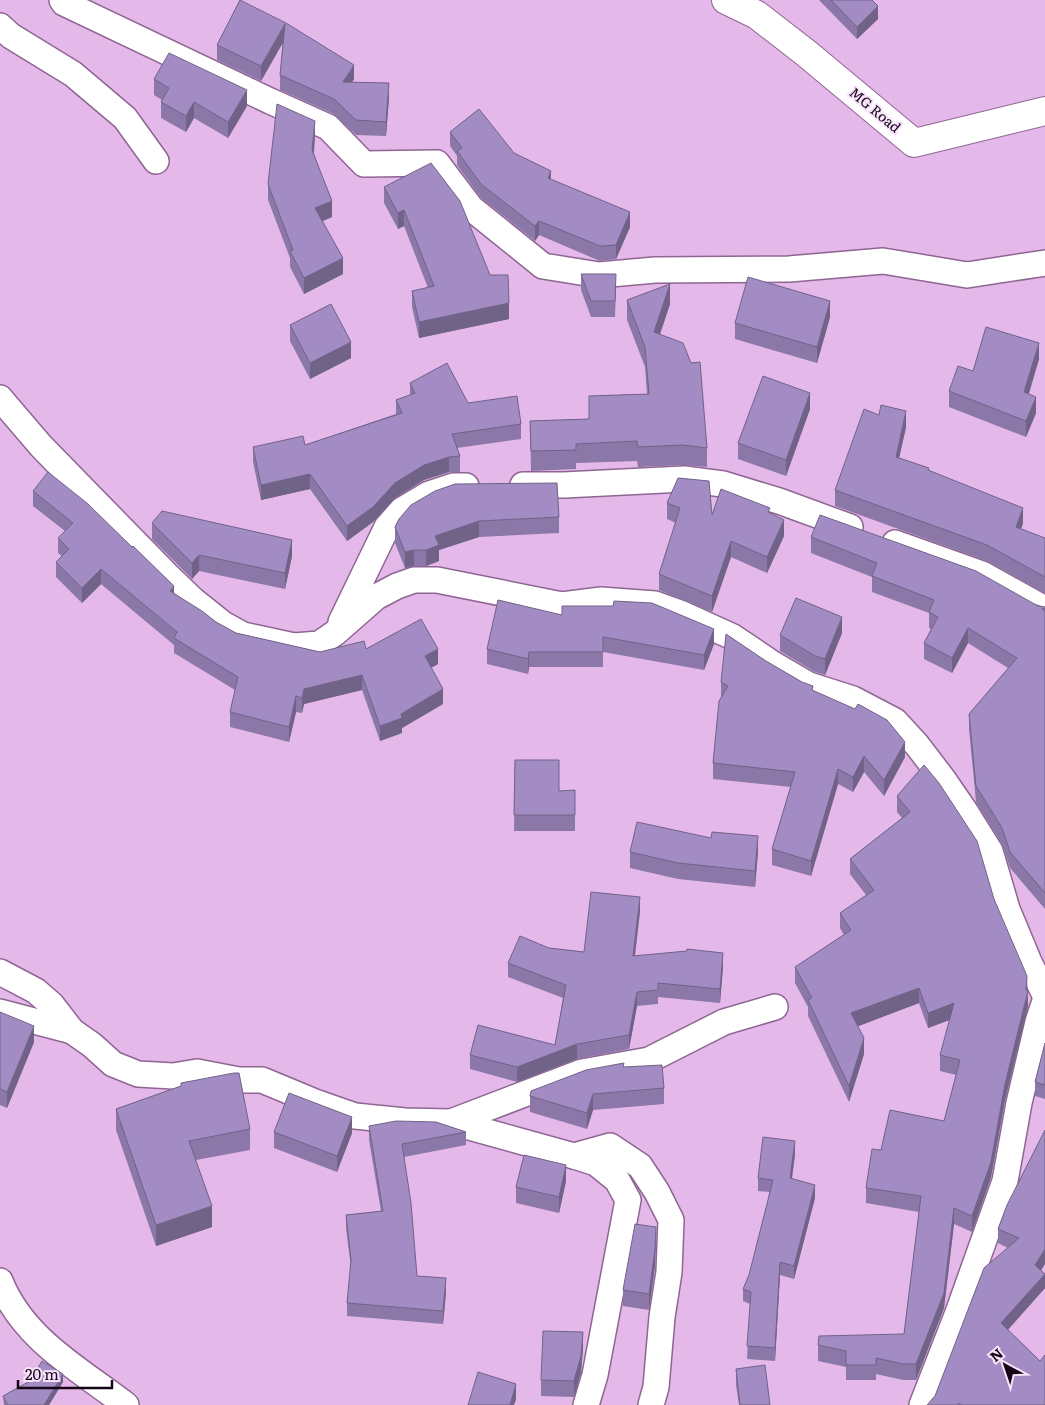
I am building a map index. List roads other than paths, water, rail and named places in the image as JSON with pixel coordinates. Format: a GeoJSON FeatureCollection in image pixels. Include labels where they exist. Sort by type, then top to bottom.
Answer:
{"type":"FeatureCollection","features":[{"type":"Feature","properties":{"kind":"main road","name":"MG Road"},"geometry":{"type":"LineString","coordinates":[[726,0],[757,15],[806,53],[914,143],[1045,111]]}},
{"type":"Feature","properties":{"kind":"street"},"geometry":{"type":"LineString","coordinates":[[62,0],[64,3],[252,93],[328,127],[364,164],[437,163],[470,208],[543,266],[599,275],[656,270],[789,269],[883,261],[967,275],[1045,263]]}},
{"type":"Feature","properties":{"kind":"street"},"geometry":{"type":"LineString","coordinates":[[0,26],[11,36],[73,74],[125,118],[156,161]]}},
{"type":"Feature","properties":{"kind":"street"},"geometry":{"type":"LineString","coordinates":[[0,398],[41,446],[166,575],[223,624],[243,635],[294,646],[319,644],[336,633],[376,597],[414,580],[437,580],[562,606],[601,600],[655,604],[733,637],[809,685],[853,699],[896,721],[917,745],[965,811],[990,850],[1007,909],[1045,995]]}},
{"type":"Feature","properties":{"kind":"street"},"geometry":{"type":"LineString","coordinates":[[336,633],[387,527],[402,510],[429,494],[453,486],[564,485],[684,479],[723,484],[779,501],[974,571],[1045,609]]}},
{"type":"Feature","properties":{"kind":"street"},"geometry":{"type":"LineString","coordinates":[[0,972],[36,991],[52,1005],[72,1031],[92,1045],[113,1064],[138,1074],[173,1076],[197,1072],[239,1080],[262,1080],[314,1102],[355,1116],[405,1121],[451,1122],[596,1163],[617,1180],[628,1200],[595,1374],[586,1405]]}},
{"type":"Feature","properties":{"kind":"street"},"geometry":{"type":"LineString","coordinates":[[922,1405],[959,1310],[1005,1181],[1019,1103],[1038,1022],[1045,1001]]}},
{"type":"Feature","properties":{"kind":"street"},"geometry":{"type":"LineString","coordinates":[[451,1122],[582,1072],[649,1060],[724,1022],[774,1007]]}},
{"type":"Feature","properties":{"kind":"street"},"geometry":{"type":"LineString","coordinates":[[0,1012],[72,1031]]}},
{"type":"Feature","properties":{"kind":"street"},"geometry":{"type":"LineString","coordinates":[[574,1156],[610,1146],[640,1166],[657,1192],[671,1220],[669,1272],[662,1317],[656,1387],[651,1405]]}},
{"type":"Feature","properties":{"kind":"street"},"geometry":{"type":"LineString","coordinates":[[0,1281],[14,1308],[32,1331],[63,1360],[126,1405]]}}]}
